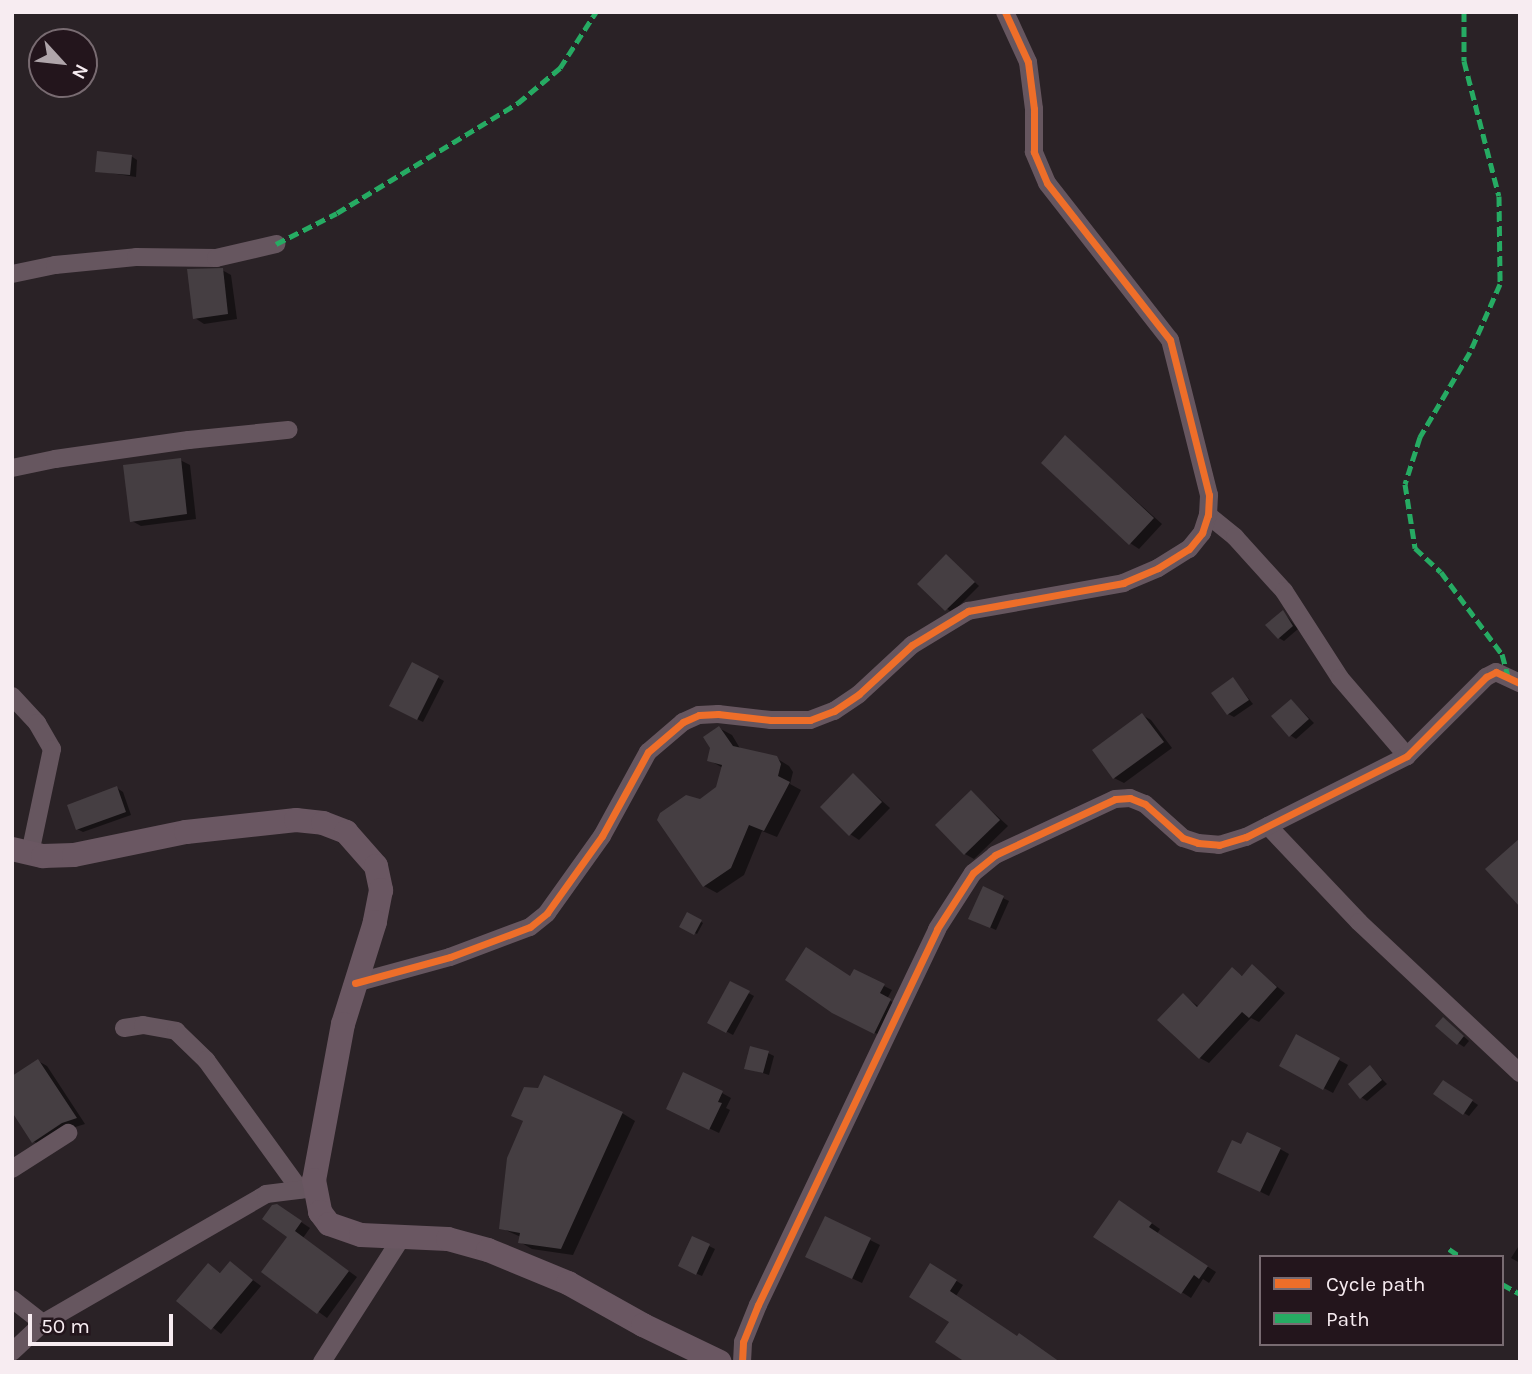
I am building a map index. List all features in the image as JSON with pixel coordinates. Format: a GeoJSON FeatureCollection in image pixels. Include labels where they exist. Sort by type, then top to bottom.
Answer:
{"type":"FeatureCollection","features":[{"type":"Feature","properties":{"kind":"street"},"geometry":{"type":"LineString","coordinates":[[355,983],[450,957],[530,927],[547,912],[595,846],[648,752],[683,722],[699,715],[718,714],[771,720],[810,720],[834,711],[859,694],[912,645],[968,611],[1123,583],[1158,568],[1189,549],[1202,533],[1208,515],[1209,495],[1170,340],[1047,183],[1034,152],[1034,109],[1027,62],[1005,12]]}},
{"type":"Feature","properties":{"kind":"street"},"geometry":{"type":"LineString","coordinates":[[12,274],[55,265],[136,257],[216,258],[276,244]]}},
{"type":"Feature","properties":{"kind":"street"},"geometry":{"type":"LineString","coordinates":[[12,468],[162,444],[288,430]]}},
{"type":"Feature","properties":{"kind":"street"},"geometry":{"type":"LineString","coordinates":[[1208,515],[1235,537],[1284,592],[1340,678],[1407,756]]}},
{"type":"Feature","properties":{"kind":"street"},"geometry":{"type":"LineString","coordinates":[[742,1362],[743,1342],[758,1305],[937,929],[973,873],[995,855],[1115,799],[1130,798],[1145,804],[1183,838],[1198,843],[1219,845],[1246,837],[1407,756],[1486,677],[1496,672],[1520,683]]}},
{"type":"Feature","properties":{"kind":"street"},"geometry":{"type":"LineString","coordinates":[[12,696],[37,723],[52,749],[21,851],[74,855],[186,832],[296,820],[323,823],[346,832],[376,866],[381,890],[375,922],[355,983],[307,1189]]}},
{"type":"Feature","properties":{"kind":"street"},"geometry":{"type":"LineString","coordinates":[[1268,826],[1359,922],[1520,1073]]}},
{"type":"Feature","properties":{"kind":"street"},"geometry":{"type":"LineString","coordinates":[[124,1028],[143,1025],[176,1031],[206,1060],[307,1189],[329,1224],[361,1235],[448,1239],[488,1250],[568,1283],[643,1325],[720,1362]]}},
{"type":"Feature","properties":{"kind":"street"},"geometry":{"type":"LineString","coordinates":[[12,1169],[68,1133]]}},
{"type":"Feature","properties":{"kind":"street"},"geometry":{"type":"LineString","coordinates":[[12,1352],[43,1323],[265,1194],[307,1189]]}},
{"type":"Feature","properties":{"kind":"street"},"geometry":{"type":"LineString","coordinates":[[322,1362],[402,1237]]}},
{"type":"Feature","properties":{"kind":"street"},"geometry":{"type":"LineString","coordinates":[[12,1299],[43,1323]]}},
{"type":"Feature","properties":{"kind":"building"},"geometry":{"type":"Polygon","coordinates":[[[97,151],[132,155],[130,175],[95,172],[97,151]]]}},
{"type":"Feature","properties":{"kind":"building"},"geometry":{"type":"Polygon","coordinates":[[[223,268],[228,314],[193,319],[187,269],[223,268]]]}},
{"type":"Feature","properties":{"kind":"building"},"geometry":{"type":"Polygon","coordinates":[[[1065,435],[1154,518],[1129,545],[1041,463],[1065,435]]]}},
{"type":"Feature","properties":{"kind":"building"},"geometry":{"type":"Polygon","coordinates":[[[181,458],[187,514],[130,522],[123,465],[181,458]]]}},
{"type":"Feature","properties":{"kind":"building"},"geometry":{"type":"Polygon","coordinates":[[[946,554],[975,582],[945,611],[917,584],[946,554]]]}},
{"type":"Feature","properties":{"kind":"building"},"geometry":{"type":"Polygon","coordinates":[[[1283,610],[1293,626],[1278,639],[1265,625],[1283,610]]]}},
{"type":"Feature","properties":{"kind":"building"},"geometry":{"type":"Polygon","coordinates":[[[412,662],[439,676],[417,720],[389,706],[412,662]]]}},
{"type":"Feature","properties":{"kind":"building"},"geometry":{"type":"Polygon","coordinates":[[[1233,677],[1249,700],[1227,715],[1211,693],[1233,677]]]}},
{"type":"Feature","properties":{"kind":"building"},"geometry":{"type":"Polygon","coordinates":[[[1291,699],[1309,719],[1289,737],[1271,716],[1291,699]]]}},
{"type":"Feature","properties":{"kind":"building"},"geometry":{"type":"Polygon","coordinates":[[[1142,713],[1164,742],[1113,779],[1092,750],[1142,713]]]}},
{"type":"Feature","properties":{"kind":"building"},"geometry":{"type":"Polygon","coordinates":[[[719,726],[733,746],[777,756],[781,764],[778,776],[790,782],[764,831],[749,825],[731,868],[703,887],[657,820],[660,813],[686,795],[700,799],[716,787],[722,765],[707,761],[710,748],[703,737],[719,726]]]}},
{"type":"Feature","properties":{"kind":"building"},"geometry":{"type":"Polygon","coordinates":[[[853,773],[882,802],[849,836],[820,807],[853,773]]]}},
{"type":"Feature","properties":{"kind":"building"},"geometry":{"type":"Polygon","coordinates":[[[117,786],[126,812],[76,830],[67,805],[117,786]]]}},
{"type":"Feature","properties":{"kind":"building"},"geometry":{"type":"Polygon","coordinates":[[[971,790],[1000,820],[964,855],[935,825],[971,790]]]}},
{"type":"Feature","properties":{"kind":"building"},"geometry":{"type":"Polygon","coordinates":[[[1520,838],[1520,907],[1485,869],[1520,838]]]}},
{"type":"Feature","properties":{"kind":"building"},"geometry":{"type":"Polygon","coordinates":[[[983,886],[1004,896],[990,928],[968,919],[983,886]]]}},
{"type":"Feature","properties":{"kind":"building"},"geometry":{"type":"Polygon","coordinates":[[[687,912],[702,920],[694,935],[679,927],[687,912]]]}},
{"type":"Feature","properties":{"kind":"building"},"geometry":{"type":"Polygon","coordinates":[[[806,947],[850,976],[854,969],[885,984],[880,993],[891,999],[874,1034],[832,1013],[785,980],[806,947]]]}},
{"type":"Feature","properties":{"kind":"building"},"geometry":{"type":"Polygon","coordinates":[[[1252,964],[1277,987],[1249,1018],[1242,1012],[1199,1059],[1157,1020],[1183,993],[1197,1007],[1232,967],[1242,976],[1252,964]]]}},
{"type":"Feature","properties":{"kind":"building"},"geometry":{"type":"Polygon","coordinates":[[[730,981],[750,991],[726,1033],[707,1023],[730,981]]]}},
{"type":"Feature","properties":{"kind":"building"},"geometry":{"type":"Polygon","coordinates":[[[1443,1017],[1464,1036],[1457,1045],[1435,1026],[1443,1017]]]}},
{"type":"Feature","properties":{"kind":"building"},"geometry":{"type":"Polygon","coordinates":[[[1296,1034],[1340,1058],[1323,1090],[1279,1066],[1296,1034]]]}},
{"type":"Feature","properties":{"kind":"building"},"geometry":{"type":"Polygon","coordinates":[[[750,1046],[769,1051],[763,1073],[744,1069],[750,1046]]]}},
{"type":"Feature","properties":{"kind":"building"},"geometry":{"type":"Polygon","coordinates":[[[38,1059],[77,1118],[62,1123],[32,1143],[12,1112],[12,1076],[38,1059]]]}},
{"type":"Feature","properties":{"kind":"building"},"geometry":{"type":"Polygon","coordinates":[[[1370,1065],[1382,1080],[1360,1099],[1348,1084],[1370,1065]]]}},
{"type":"Feature","properties":{"kind":"building"},"geometry":{"type":"Polygon","coordinates":[[[683,1072],[723,1091],[718,1102],[722,1103],[709,1130],[666,1109],[683,1072]]]}},
{"type":"Feature","properties":{"kind":"building"},"geometry":{"type":"Polygon","coordinates":[[[544,1075],[623,1112],[561,1249],[518,1243],[520,1233],[499,1229],[507,1158],[523,1121],[511,1116],[524,1087],[538,1088],[544,1075]]]}},
{"type":"Feature","properties":{"kind":"building"},"geometry":{"type":"Polygon","coordinates":[[[1443,1080],[1473,1100],[1463,1115],[1433,1094],[1443,1080]]]}},
{"type":"Feature","properties":{"kind":"building"},"geometry":{"type":"Polygon","coordinates":[[[1247,1132],[1281,1148],[1260,1192],[1217,1172],[1232,1140],[1241,1144],[1247,1132]]]}},
{"type":"Feature","properties":{"kind":"building"},"geometry":{"type":"Polygon","coordinates":[[[1119,1200],[1152,1223],[1149,1227],[1208,1266],[1199,1279],[1194,1275],[1181,1294],[1093,1237],[1119,1200]]]}},
{"type":"Feature","properties":{"kind":"building"},"geometry":{"type":"Polygon","coordinates":[[[277,1204],[302,1221],[295,1231],[349,1271],[317,1314],[261,1272],[287,1237],[262,1219],[272,1205],[277,1204]]]}},
{"type":"Feature","properties":{"kind":"building"},"geometry":{"type":"Polygon","coordinates":[[[825,1216],[871,1238],[852,1279],[805,1257],[825,1216]]]}},
{"type":"Feature","properties":{"kind":"building"},"geometry":{"type":"Polygon","coordinates":[[[692,1236],[710,1244],[696,1275],[678,1266],[692,1236]]]}},
{"type":"Feature","properties":{"kind":"building"},"geometry":{"type":"Polygon","coordinates":[[[230,1261],[253,1280],[211,1330],[176,1301],[208,1263],[220,1273],[230,1261]]]}},
{"type":"Feature","properties":{"kind":"building"},"geometry":{"type":"Polygon","coordinates":[[[930,1263],[957,1280],[950,1291],[1017,1336],[1019,1333],[1060,1362],[965,1362],[935,1342],[949,1322],[909,1297],[930,1263]]]}},
{"type":"Feature","properties":{"kind":"marked path"},"geometry":{"type":"LineString","coordinates":[[276,244],[337,213],[518,103],[560,68],[596,12]]}},
{"type":"Feature","properties":{"kind":"marked path"},"geometry":{"type":"LineString","coordinates":[[1464,12],[1464,61],[1499,196],[1500,284],[1470,352],[1420,437],[1405,484],[1415,548],[1441,572],[1502,654],[1508,676]]}},
{"type":"Feature","properties":{"kind":"marked path"},"geometry":{"type":"LineString","coordinates":[[1449,1249],[1458,1255]]}},
{"type":"Feature","properties":{"kind":"marked path"},"geometry":{"type":"LineString","coordinates":[[1504,1285],[1520,1294]]}},
{"type":"Feature","properties":{"kind":"cycle path"},"geometry":{"type":"LineString","coordinates":[[355,983],[450,957],[530,927],[547,913],[602,836],[648,752],[683,722],[699,715],[718,714],[771,720],[810,720],[834,711],[859,694],[912,645],[968,611],[1123,583],[1158,568],[1189,549],[1202,533],[1208,515],[1209,495],[1170,340],[1047,183],[1034,152],[1034,109],[1028,62],[1005,12]]}},
{"type":"Feature","properties":{"kind":"cycle path"},"geometry":{"type":"LineString","coordinates":[[742,1362],[743,1342],[758,1305],[937,929],[973,873],[995,855],[1115,799],[1130,798],[1145,804],[1183,838],[1198,843],[1219,845],[1246,837],[1407,756],[1486,677],[1496,672],[1520,683]]}}]}
